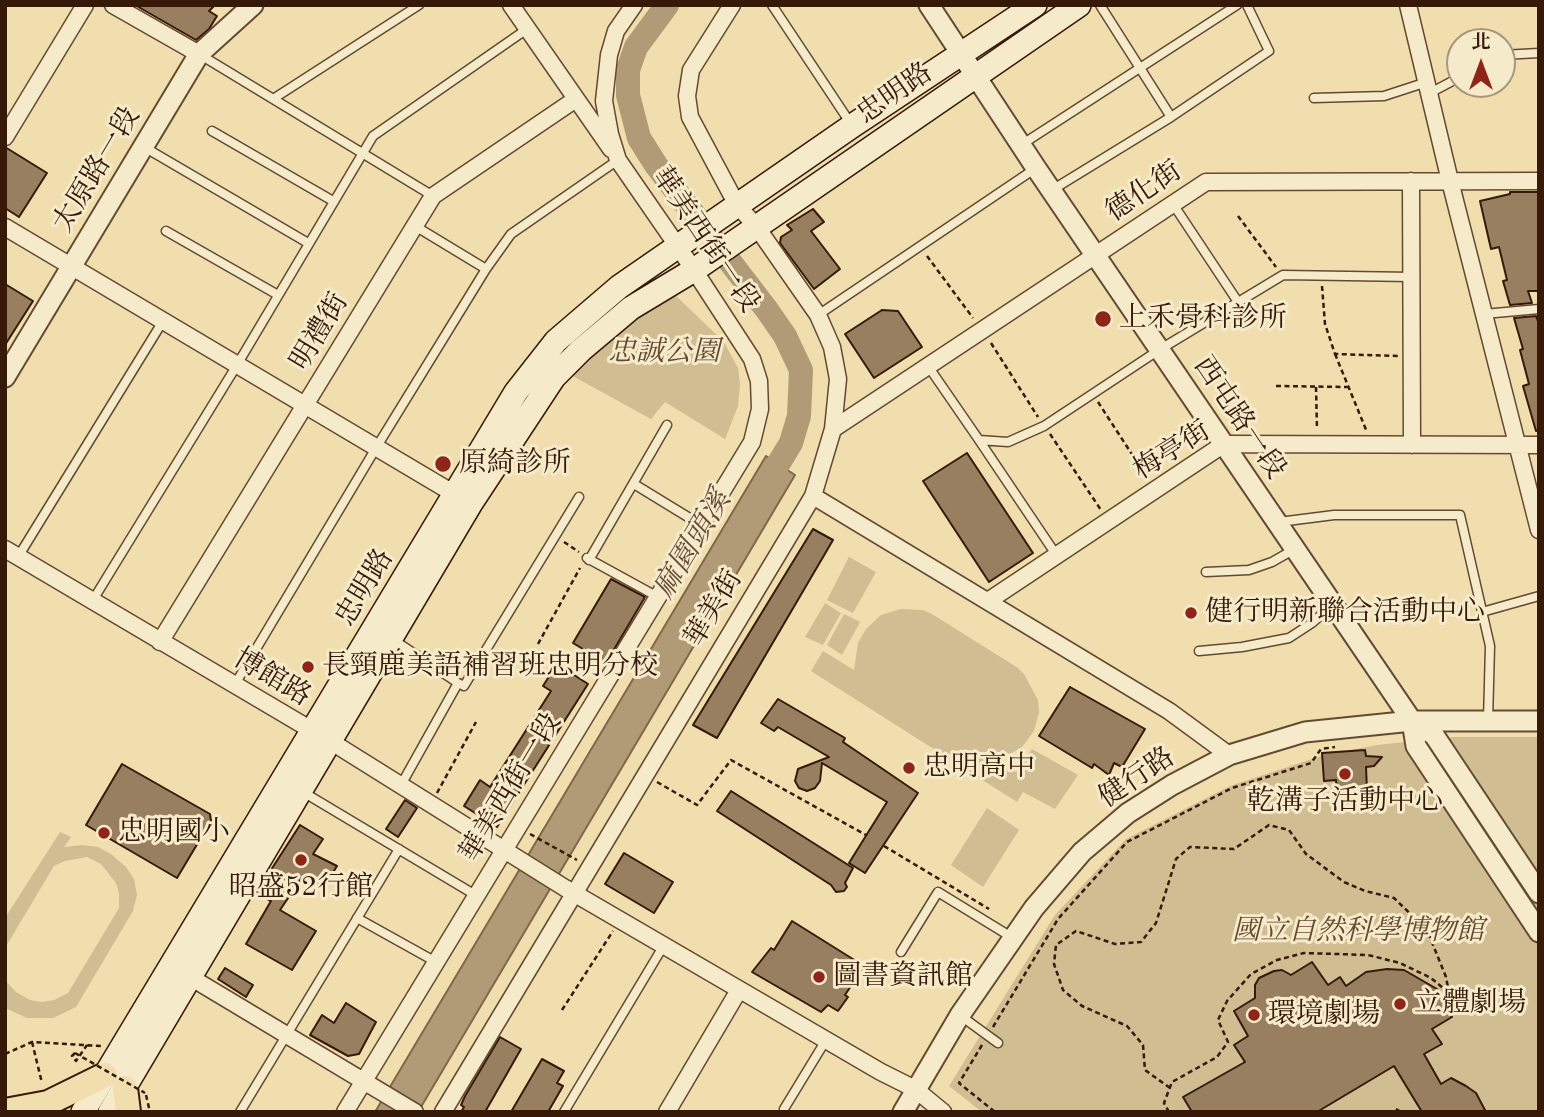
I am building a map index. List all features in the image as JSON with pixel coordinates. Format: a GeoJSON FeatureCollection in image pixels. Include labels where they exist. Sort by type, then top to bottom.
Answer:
{"type":"FeatureCollection","features":[{"type":"Feature","properties":{"kind":"main road","name":"忠明路"},"geometry":{"type":"LineString","coordinates":[[110,1112],[126,1092],[190,977],[301,790],[321,737],[391,638],[516,392],[556,341],[619,287],[852,126],[1035,5]]}},
{"type":"Feature","properties":{"kind":"main road","name":"忠明路"},"geometry":{"type":"LineString","coordinates":[[126,1092],[121,1047],[321,737],[463,499],[554,377],[631,308],[696,268],[1079,5]]}},
{"type":"Feature","properties":{"kind":"main road","name":"忠明路"},"geometry":{"type":"LineString","coordinates":[[83,1112],[126,1092]]}},
{"type":"Feature","properties":{"kind":"main road"},"geometry":{"type":"LineString","coordinates":[[5,1111],[126,1092]]}},
{"type":"Feature","properties":{"kind":"street"},"geometry":{"type":"LineString","coordinates":[[5,137],[85,5]]}},
{"type":"Feature","properties":{"kind":"street"},"geometry":{"type":"LineString","coordinates":[[113,5],[199,54]]}},
{"type":"Feature","properties":{"kind":"street","name":"太原路一段"},"geometry":{"type":"LineString","coordinates":[[5,377],[199,54],[253,5]]}},
{"type":"Feature","properties":{"kind":"street"},"geometry":{"type":"LineString","coordinates":[[511,5],[618,160]]}},
{"type":"Feature","properties":{"kind":"street","name":"華美西街一段"},"geometry":{"type":"LineString","coordinates":[[345,1112],[366,1083],[477,896],[508,852],[518,828],[752,442],[760,409],[759,381],[752,359],[696,268],[618,160],[604,101],[605,77],[616,31],[634,5]]}},
{"type":"Feature","properties":{"kind":"street","name":"華美街"},"geometry":{"type":"LineString","coordinates":[[443,1112],[570,891],[590,867],[813,496],[833,429],[838,379],[832,347],[818,314],[732,208],[690,117],[687,96],[691,70],[733,5]]}},
{"type":"Feature","properties":{"kind":"street","name":"西屯路一段"},"geometry":{"type":"LineString","coordinates":[[929,5],[1051,191],[1412,721],[1433,735],[1539,893]]}},
{"type":"Feature","properties":{"kind":"street"},"geometry":{"type":"LineString","coordinates":[[1408,5],[1539,530]]}},
{"type":"Feature","properties":{"kind":"street","name":"明禮街"},"geometry":{"type":"LineString","coordinates":[[160,642],[433,197],[576,99]]}},
{"type":"Feature","properties":{"kind":"street"},"geometry":{"type":"LineString","coordinates":[[1411,181],[1412,445]]}},
{"type":"Feature","properties":{"kind":"street","name":"德化街"},"geometry":{"type":"LineString","coordinates":[[833,429],[1206,182],[1539,181]]}},
{"type":"Feature","properties":{"kind":"street"},"geometry":{"type":"LineString","coordinates":[[5,227],[463,499]]}},
{"type":"Feature","properties":{"kind":"street","name":"梅亭街"},"geometry":{"type":"LineString","coordinates":[[988,601],[1224,444],[1539,445]]}},
{"type":"Feature","properties":{"kind":"street"},"geometry":{"type":"LineString","coordinates":[[813,496],[1169,711],[1228,755]]}},
{"type":"Feature","properties":{"kind":"street","name":"博館路"},"geometry":{"type":"LineString","coordinates":[[12,553],[431,803],[570,891]]}},
{"type":"Feature","properties":{"kind":"street","name":"西屯路一段"},"geometry":{"type":"LineString","coordinates":[[1412,721],[1416,746],[1539,932]]}},
{"type":"Feature","properties":{"kind":"street","name":"健行路"},"geometry":{"type":"LineString","coordinates":[[902,1112],[960,1015],[1034,908],[1074,861],[1128,813],[1172,785],[1228,755],[1305,732],[1412,721],[1539,721]]}},
{"type":"Feature","properties":{"kind":"street"},"geometry":{"type":"LineString","coordinates":[[570,891],[915,1089],[943,1112]]}},
{"type":"Feature","properties":{"kind":"street"},"geometry":{"type":"LineString","coordinates":[[190,977],[415,1112]]}},
{"type":"Feature","properties":{"kind":"street"},"geometry":{"type":"LineString","coordinates":[[667,1112],[739,990]]}},
{"type":"Feature","properties":{"kind":"lane"},"geometry":{"type":"LineString","coordinates":[[273,99],[419,5]]}},
{"type":"Feature","properties":{"kind":"lane"},"geometry":{"type":"LineString","coordinates":[[772,5],[852,126]]}},
{"type":"Feature","properties":{"kind":"lane"},"geometry":{"type":"LineString","coordinates":[[1100,5],[1171,117]]}},
{"type":"Feature","properties":{"kind":"lane"},"geometry":{"type":"LineString","coordinates":[[1021,145],[1237,5]]}},
{"type":"Feature","properties":{"kind":"lane"},"geometry":{"type":"LineString","coordinates":[[1051,191],[1171,117],[1269,51],[1248,5]]}},
{"type":"Feature","properties":{"kind":"lane"},"geometry":{"type":"LineString","coordinates":[[93,600],[373,136],[527,29]]}},
{"type":"Feature","properties":{"kind":"lane"},"geometry":{"type":"LineString","coordinates":[[1516,54],[1539,53]]}},
{"type":"Feature","properties":{"kind":"lane"},"geometry":{"type":"LineString","coordinates":[[199,54],[433,197]]}},
{"type":"Feature","properties":{"kind":"lane"},"geometry":{"type":"LineString","coordinates":[[1314,98],[1384,96],[1429,88],[1446,82]]}},
{"type":"Feature","properties":{"kind":"lane"},"geometry":{"type":"LineString","coordinates":[[212,131],[333,201]]}},
{"type":"Feature","properties":{"kind":"lane"},"geometry":{"type":"LineString","coordinates":[[144,146],[308,243]]}},
{"type":"Feature","properties":{"kind":"lane"},"geometry":{"type":"LineString","coordinates":[[234,686],[376,448],[486,269],[511,234],[618,160]]}},
{"type":"Feature","properties":{"kind":"lane"},"geometry":{"type":"LineString","coordinates":[[818,314],[1036,168]]}},
{"type":"Feature","properties":{"kind":"lane"},"geometry":{"type":"LineString","coordinates":[[1173,204],[1238,302]]}},
{"type":"Feature","properties":{"kind":"lane"},"geometry":{"type":"LineString","coordinates":[[415,226],[486,269]]}},
{"type":"Feature","properties":{"kind":"lane"},"geometry":{"type":"LineString","coordinates":[[166,231],[278,295]]}},
{"type":"Feature","properties":{"kind":"lane"},"geometry":{"type":"LineString","coordinates":[[979,440],[1008,442],[1044,426],[1159,349],[1283,275],[1412,277]]}},
{"type":"Feature","properties":{"kind":"lane"},"geometry":{"type":"LineString","coordinates":[[1484,314],[1539,309]]}},
{"type":"Feature","properties":{"kind":"lane"},"geometry":{"type":"LineString","coordinates":[[12,553],[163,321]]}},
{"type":"Feature","properties":{"kind":"lane"},"geometry":{"type":"LineString","coordinates":[[928,366],[1057,556]]}},
{"type":"Feature","properties":{"kind":"lane"},"geometry":{"type":"LineString","coordinates":[[658,597],[588,559],[667,425]]}},
{"type":"Feature","properties":{"kind":"lane"},"geometry":{"type":"LineString","coordinates":[[634,484],[701,526]]}},
{"type":"Feature","properties":{"kind":"lane"},"geometry":{"type":"LineString","coordinates":[[391,638],[464,687],[579,497]]}},
{"type":"Feature","properties":{"kind":"lane"},"geometry":{"type":"LineString","coordinates":[[1276,522],[1334,516],[1460,516],[1490,646],[1488,721]]}},
{"type":"Feature","properties":{"kind":"lane"},"geometry":{"type":"LineString","coordinates":[[1206,572],[1248,569],[1272,562],[1295,549]]}},
{"type":"Feature","properties":{"kind":"lane"},"geometry":{"type":"LineString","coordinates":[[1482,612],[1539,596]]}},
{"type":"Feature","properties":{"kind":"lane"},"geometry":{"type":"LineString","coordinates":[[1199,651],[1242,647],[1289,638],[1333,605]]}},
{"type":"Feature","properties":{"kind":"lane"},"geometry":{"type":"LineString","coordinates":[[401,785],[458,683]]}},
{"type":"Feature","properties":{"kind":"lane"},"geometry":{"type":"LineString","coordinates":[[301,790],[477,896]]}},
{"type":"Feature","properties":{"kind":"lane"},"geometry":{"type":"LineString","coordinates":[[240,1112],[399,849]]}},
{"type":"Feature","properties":{"kind":"lane"},"geometry":{"type":"LineString","coordinates":[[901,952],[938,892],[1013,938]]}},
{"type":"Feature","properties":{"kind":"lane"},"geometry":{"type":"LineString","coordinates":[[357,918],[436,962]]}},
{"type":"Feature","properties":{"kind":"lane"},"geometry":{"type":"LineString","coordinates":[[564,1112],[664,945]]}},
{"type":"Feature","properties":{"kind":"lane"},"geometry":{"type":"LineString","coordinates":[[960,1015],[998,1043]]}},
{"type":"Feature","properties":{"kind":"lane"},"geometry":{"type":"LineString","coordinates":[[784,1108],[827,1040]]}},
{"type":"Feature","properties":{"kind":"path"},"geometry":{"type":"LineString","coordinates":[[1238,216],[1283,275]]}},
{"type":"Feature","properties":{"kind":"path"},"geometry":{"type":"LineString","coordinates":[[919,246],[983,331]]}},
{"type":"Feature","properties":{"kind":"path"},"geometry":{"type":"LineString","coordinates":[[1321,276],[1325,324],[1373,445]]}},
{"type":"Feature","properties":{"kind":"path"},"geometry":{"type":"LineString","coordinates":[[1335,354],[1412,356]]}},
{"type":"Feature","properties":{"kind":"path"},"geometry":{"type":"LineString","coordinates":[[1276,386],[1349,387]]}},
{"type":"Feature","properties":{"kind":"path"},"geometry":{"type":"LineString","coordinates":[[1316,387],[1317,444]]}},
{"type":"Feature","properties":{"kind":"path"},"geometry":{"type":"LineString","coordinates":[[1093,393],[1155,491]]}},
{"type":"Feature","properties":{"kind":"path"},"geometry":{"type":"LineString","coordinates":[[538,643],[588,559],[556,536]]}},
{"type":"Feature","properties":{"kind":"path"},"geometry":{"type":"LineString","coordinates":[[431,803],[476,722]]}},
{"type":"Feature","properties":{"kind":"path"},"geometry":{"type":"LineString","coordinates":[[995,1112],[958,1083],[1058,919],[1127,842],[1233,788],[1311,762],[1321,749],[1334,747]]}},
{"type":"Feature","properties":{"kind":"path"},"geometry":{"type":"LineString","coordinates":[[646,774],[697,804],[731,760],[866,835]]}},
{"type":"Feature","properties":{"kind":"path"},"geometry":{"type":"LineString","coordinates":[[1170,1088],[1145,1070],[1143,1045],[1127,1026],[1082,1006],[1063,990],[1054,964],[1056,945],[1076,931],[1115,944],[1141,942],[1156,923],[1176,859],[1190,847],[1234,849],[1269,825],[1289,830],[1306,853],[1343,882],[1394,898],[1427,930],[1446,977],[1449,993]]}},
{"type":"Feature","properties":{"kind":"path"},"geometry":{"type":"LineString","coordinates":[[518,828],[590,867]]}},
{"type":"Feature","properties":{"kind":"path"},"geometry":{"type":"LineString","coordinates":[[562,1010],[620,920]]}},
{"type":"Feature","properties":{"kind":"path"},"geometry":{"type":"LineString","coordinates":[[1169,1112],[1164,1103],[1172,1082],[1217,1056],[1228,1042],[1218,1020],[1227,1001],[1251,974],[1277,960],[1304,953],[1368,956],[1400,962],[1431,978],[1449,993],[1463,1010]]}},
{"type":"Feature","properties":{"kind":"path"},"geometry":{"type":"LineString","coordinates":[[1449,1010],[1459,1004]]}},
{"type":"Feature","properties":{"kind":"path"},"geometry":{"type":"LineString","coordinates":[[5,1054],[32,1042],[121,1047]]}},
{"type":"Feature","properties":{"kind":"path"},"geometry":{"type":"LineString","coordinates":[[32,1042],[48,1103]]}},
{"type":"Feature","properties":{"kind":"path"},"geometry":{"type":"LineString","coordinates":[[87,1045],[76,1061],[72,1056],[75,1053],[126,1092],[150,1112]]}},
{"type":"Feature","properties":{"kind":"green space","name":"忠誠公園"},"geometry":{"type":"Polygon","coordinates":[[[672,292],[724,342],[738,368],[738,406],[725,439],[665,402],[651,419],[569,374],[579,360],[672,292]]]}},
{"type":"Feature","properties":{"kind":"green space"},"geometry":{"type":"Polygon","coordinates":[[[849,557],[876,572],[853,613],[827,600],[849,557]]]}},
{"type":"Feature","properties":{"kind":"green space"},"geometry":{"type":"Polygon","coordinates":[[[825,603],[841,613],[823,645],[805,637],[825,603]]]}},
{"type":"Feature","properties":{"kind":"green space"},"geometry":{"type":"Polygon","coordinates":[[[901,609],[923,610],[932,614],[1024,674],[1038,700],[1039,712],[1034,731],[1022,747],[998,761],[1016,772],[1032,749],[1078,775],[1055,809],[1023,792],[1017,802],[811,671],[823,651],[854,670],[858,643],[866,629],[881,615],[901,609]]]}},
{"type":"Feature","properties":{"kind":"green space"},"geometry":{"type":"Polygon","coordinates":[[[844,614],[860,622],[842,655],[827,645],[844,614]]]}},
{"type":"Feature","properties":{"kind":"green space","name":"國立自然科學博物館"},"geometry":{"type":"Polygon","coordinates":[[[1454,737],[1539,737],[1539,1112],[982,1112],[949,1086],[1055,915],[1126,839],[1230,786],[1321,756],[1377,745],[1454,737]]]}},
{"type":"Feature","properties":{"kind":"green space"},"geometry":{"type":"Polygon","coordinates":[[[987,808],[1019,830],[983,887],[951,865],[987,808]]]}},
{"type":"Feature","properties":{"kind":"green space"},"geometry":{"type":"Polygon","coordinates":[[[60,832],[71,837],[64,847],[98,847],[111,854],[126,867],[134,879],[137,895],[133,911],[76,1007],[53,1018],[27,1018],[5,1008],[5,980],[16,992],[30,1000],[54,1000],[68,993],[119,908],[116,883],[101,864],[87,857],[65,861],[54,866],[5,948],[5,918],[60,832]]]}},
{"type":"Feature","properties":{"kind":"shaded area"},"geometry":{"type":"Polygon","coordinates":[[[766,456],[795,475],[418,1112],[375,1112],[766,456]]]}},
{"type":"Feature","properties":{"kind":"building"},"geometry":{"type":"Polygon","coordinates":[[[135,5],[215,5],[209,11],[217,16],[209,29],[196,40],[135,5]]]}},
{"type":"Feature","properties":{"kind":"building"},"geometry":{"type":"Polygon","coordinates":[[[5,147],[47,173],[19,217],[5,208],[5,147]]]}},
{"type":"Feature","properties":{"kind":"building"},"geometry":{"type":"Polygon","coordinates":[[[1510,192],[1539,192],[1539,291],[1528,291],[1532,303],[1510,305],[1503,281],[1507,280],[1499,247],[1491,249],[1480,201],[1510,192]]]}},
{"type":"Feature","properties":{"kind":"building"},"geometry":{"type":"Polygon","coordinates":[[[813,209],[824,222],[811,231],[840,269],[814,289],[780,243],[781,237],[792,230],[787,225],[813,209]]]}},
{"type":"Feature","properties":{"kind":"building"},"geometry":{"type":"Polygon","coordinates":[[[5,284],[33,301],[5,345],[5,284]]]}},
{"type":"Feature","properties":{"kind":"building"},"geometry":{"type":"Polygon","coordinates":[[[882,310],[898,311],[922,347],[874,378],[845,334],[882,310]]]}},
{"type":"Feature","properties":{"kind":"building"},"geometry":{"type":"Polygon","coordinates":[[[1536,316],[1539,324],[1539,430],[1536,431],[1523,386],[1529,384],[1514,318],[1536,316]]]}},
{"type":"Feature","properties":{"kind":"building"},"geometry":{"type":"Polygon","coordinates":[[[967,453],[1033,553],[989,582],[923,481],[967,453]]]}},
{"type":"Feature","properties":{"kind":"building"},"geometry":{"type":"Polygon","coordinates":[[[813,529],[833,540],[717,738],[693,725],[813,529]]]}},
{"type":"Feature","properties":{"kind":"building"},"geometry":{"type":"Polygon","coordinates":[[[611,579],[645,597],[606,663],[573,643],[611,579]]]}},
{"type":"Feature","properties":{"kind":"building"},"geometry":{"type":"Polygon","coordinates":[[[557,664],[588,684],[497,827],[464,806],[480,780],[490,787],[551,691],[543,686],[557,664]]]}},
{"type":"Feature","properties":{"kind":"building"},"geometry":{"type":"Polygon","coordinates":[[[1070,687],[1145,729],[1122,767],[1114,763],[1109,775],[1094,764],[1092,768],[1039,736],[1070,687]]]}},
{"type":"Feature","properties":{"kind":"building"},"geometry":{"type":"Polygon","coordinates":[[[778,699],[845,738],[843,742],[918,793],[865,873],[849,863],[887,802],[822,763],[820,781],[815,788],[807,791],[799,788],[795,781],[798,769],[829,757],[778,727],[774,731],[761,723],[778,699]]]}},
{"type":"Feature","properties":{"kind":"building","name":"乾溝子活動中心"},"geometry":{"type":"Polygon","coordinates":[[[1365,750],[1366,756],[1382,757],[1374,766],[1366,767],[1367,791],[1337,793],[1336,780],[1324,781],[1322,753],[1365,750]]]}},
{"type":"Feature","properties":{"kind":"building"},"geometry":{"type":"Polygon","coordinates":[[[122,764],[210,814],[211,821],[177,878],[86,825],[122,764]]]}},
{"type":"Feature","properties":{"kind":"building"},"geometry":{"type":"Polygon","coordinates":[[[731,791],[853,868],[844,891],[836,892],[831,885],[717,811],[731,791]]]}},
{"type":"Feature","properties":{"kind":"building"},"geometry":{"type":"Polygon","coordinates":[[[405,800],[417,808],[398,837],[386,829],[405,800]]]}},
{"type":"Feature","properties":{"kind":"building"},"geometry":{"type":"Polygon","coordinates":[[[300,825],[323,839],[313,854],[337,866],[323,889],[301,879],[280,910],[316,931],[292,970],[246,944],[271,901],[256,893],[300,825]]]}},
{"type":"Feature","properties":{"kind":"building"},"geometry":{"type":"Polygon","coordinates":[[[624,853],[673,882],[654,913],[605,884],[624,853]]]}},
{"type":"Feature","properties":{"kind":"building","name":"圖書資訊館"},"geometry":{"type":"Polygon","coordinates":[[[792,921],[864,966],[838,1011],[828,1005],[821,1012],[752,972],[771,948],[774,950],[792,921]]]}},
{"type":"Feature","properties":{"kind":"building"},"geometry":{"type":"Polygon","coordinates":[[[1312,962],[1328,985],[1340,977],[1346,986],[1366,972],[1387,969],[1404,970],[1437,989],[1452,1017],[1432,1029],[1442,1044],[1424,1054],[1441,1084],[1451,1078],[1466,1086],[1476,1093],[1486,1112],[1422,1112],[1394,1066],[1317,1112],[1192,1112],[1183,1097],[1245,1062],[1234,1045],[1248,1036],[1234,1011],[1255,998],[1255,985],[1259,978],[1282,970],[1291,975],[1312,962]]]}},
{"type":"Feature","properties":{"kind":"building"},"geometry":{"type":"Polygon","coordinates":[[[225,968],[253,985],[246,997],[218,979],[225,968]]]}},
{"type":"Feature","properties":{"kind":"building"},"geometry":{"type":"Polygon","coordinates":[[[346,1003],[376,1022],[359,1054],[348,1056],[310,1035],[322,1015],[334,1023],[346,1003]]]}},
{"type":"Feature","properties":{"kind":"building"},"geometry":{"type":"Polygon","coordinates":[[[500,1037],[521,1049],[485,1112],[461,1112],[465,1096],[500,1037]]]}},
{"type":"Feature","properties":{"kind":"building"},"geometry":{"type":"Polygon","coordinates":[[[542,1059],[564,1071],[557,1083],[563,1086],[548,1112],[511,1112],[542,1059]]]}},
{"type":"Feature","properties":{"kind":"waterway","name":"麻園頭溪"},"geometry":{"type":"LineString","coordinates":[[667,5],[636,47],[628,70],[628,95],[639,138],[656,165],[767,310],[785,336],[801,370],[799,416],[791,443],[760,494]]}},
{"type":"Feature","properties":{"kind":"place","name":"上禾骨科診所"},"geometry":{"type":"Point","coordinates":[1103,319]}},
{"type":"Feature","properties":{"kind":"place","name":"原綺診所"},"geometry":{"type":"Point","coordinates":[443,464]}},
{"type":"Feature","properties":{"kind":"place","name":"健行明新聯合活動中心"},"geometry":{"type":"Point","coordinates":[1191,613]}},
{"type":"Feature","properties":{"kind":"place","name":"長頸鹿美語補習班忠明分校"},"geometry":{"type":"Point","coordinates":[308,667]}},
{"type":"Feature","properties":{"kind":"place","name":"忠明高中"},"geometry":{"type":"Point","coordinates":[909,768]}},
{"type":"Feature","properties":{"kind":"place","name":"乾溝子活動中心"},"geometry":{"type":"Point","coordinates":[1345,774]}},
{"type":"Feature","properties":{"kind":"place","name":"忠明國小"},"geometry":{"type":"Point","coordinates":[104,833]}},
{"type":"Feature","properties":{"kind":"place","name":"昭盛52行館"},"geometry":{"type":"Point","coordinates":[301,860]}},
{"type":"Feature","properties":{"kind":"place","name":"圖書資訊館"},"geometry":{"type":"Point","coordinates":[819,977]}},
{"type":"Feature","properties":{"kind":"place","name":"立體劇場"},"geometry":{"type":"Point","coordinates":[1400,1004]}},
{"type":"Feature","properties":{"kind":"place","name":"環境劇場"},"geometry":{"type":"Point","coordinates":[1254,1015]}}]}
